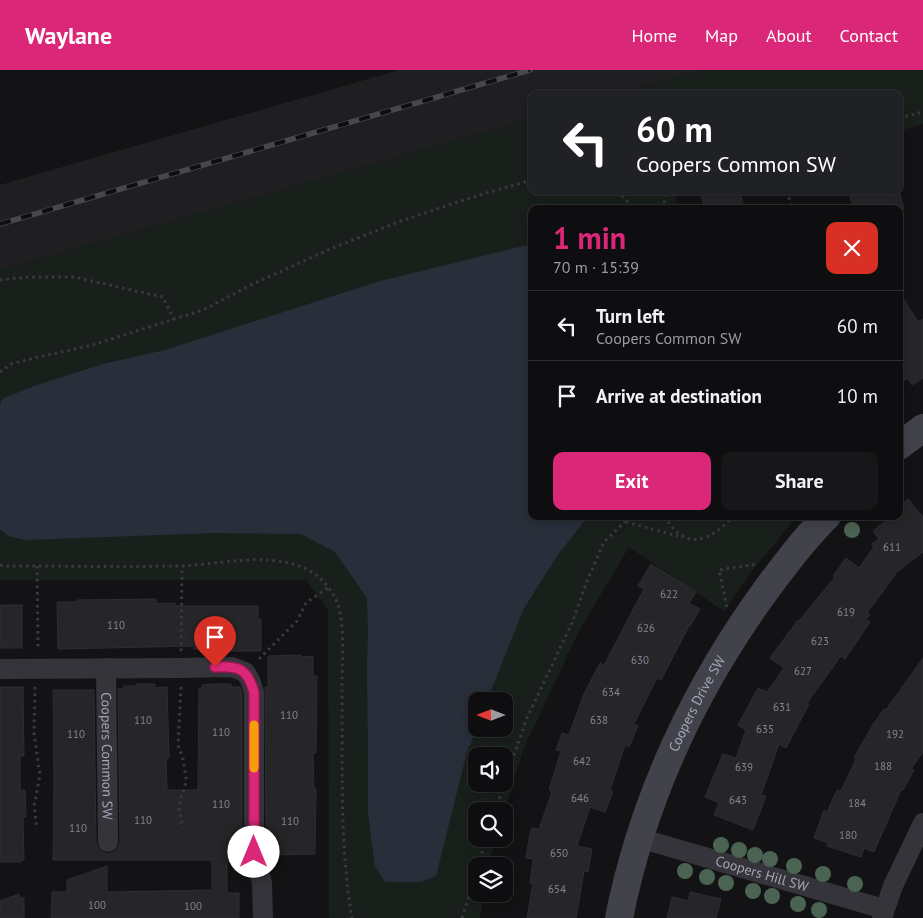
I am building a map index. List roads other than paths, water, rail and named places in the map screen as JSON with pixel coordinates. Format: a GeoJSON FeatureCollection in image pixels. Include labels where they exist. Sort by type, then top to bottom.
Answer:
{"type":"FeatureCollection","features":[{"type":"Feature","properties":{"kind":"street"},"geometry":{"type":"LineString","coordinates":[[903,443],[923,428]]}},
{"type":"Feature","properties":{"kind":"street","name":"Coopers Drive SW"},"geometry":{"type":"LineString","coordinates":[[619,918],[639,838],[661,777],[699,695],[733,637],[760,598],[805,538],[823,520]]}},
{"type":"Feature","properties":{"kind":"street"},"geometry":{"type":"LineString","coordinates":[[0,669],[232,667],[246,672],[254,692],[254,852],[262,883],[263,918]]}},
{"type":"Feature","properties":{"kind":"street","name":"Coopers Common SW"},"geometry":{"type":"LineString","coordinates":[[106,668],[108,842]]}},
{"type":"Feature","properties":{"kind":"street","name":"Coopers Hill SW"},"geometry":{"type":"LineString","coordinates":[[639,838],[883,914],[893,886],[923,823]]}},
{"type":"Feature","properties":{"kind":"railway"},"geometry":{"type":"LineString","coordinates":[[0,224],[530,70]]}}]}
